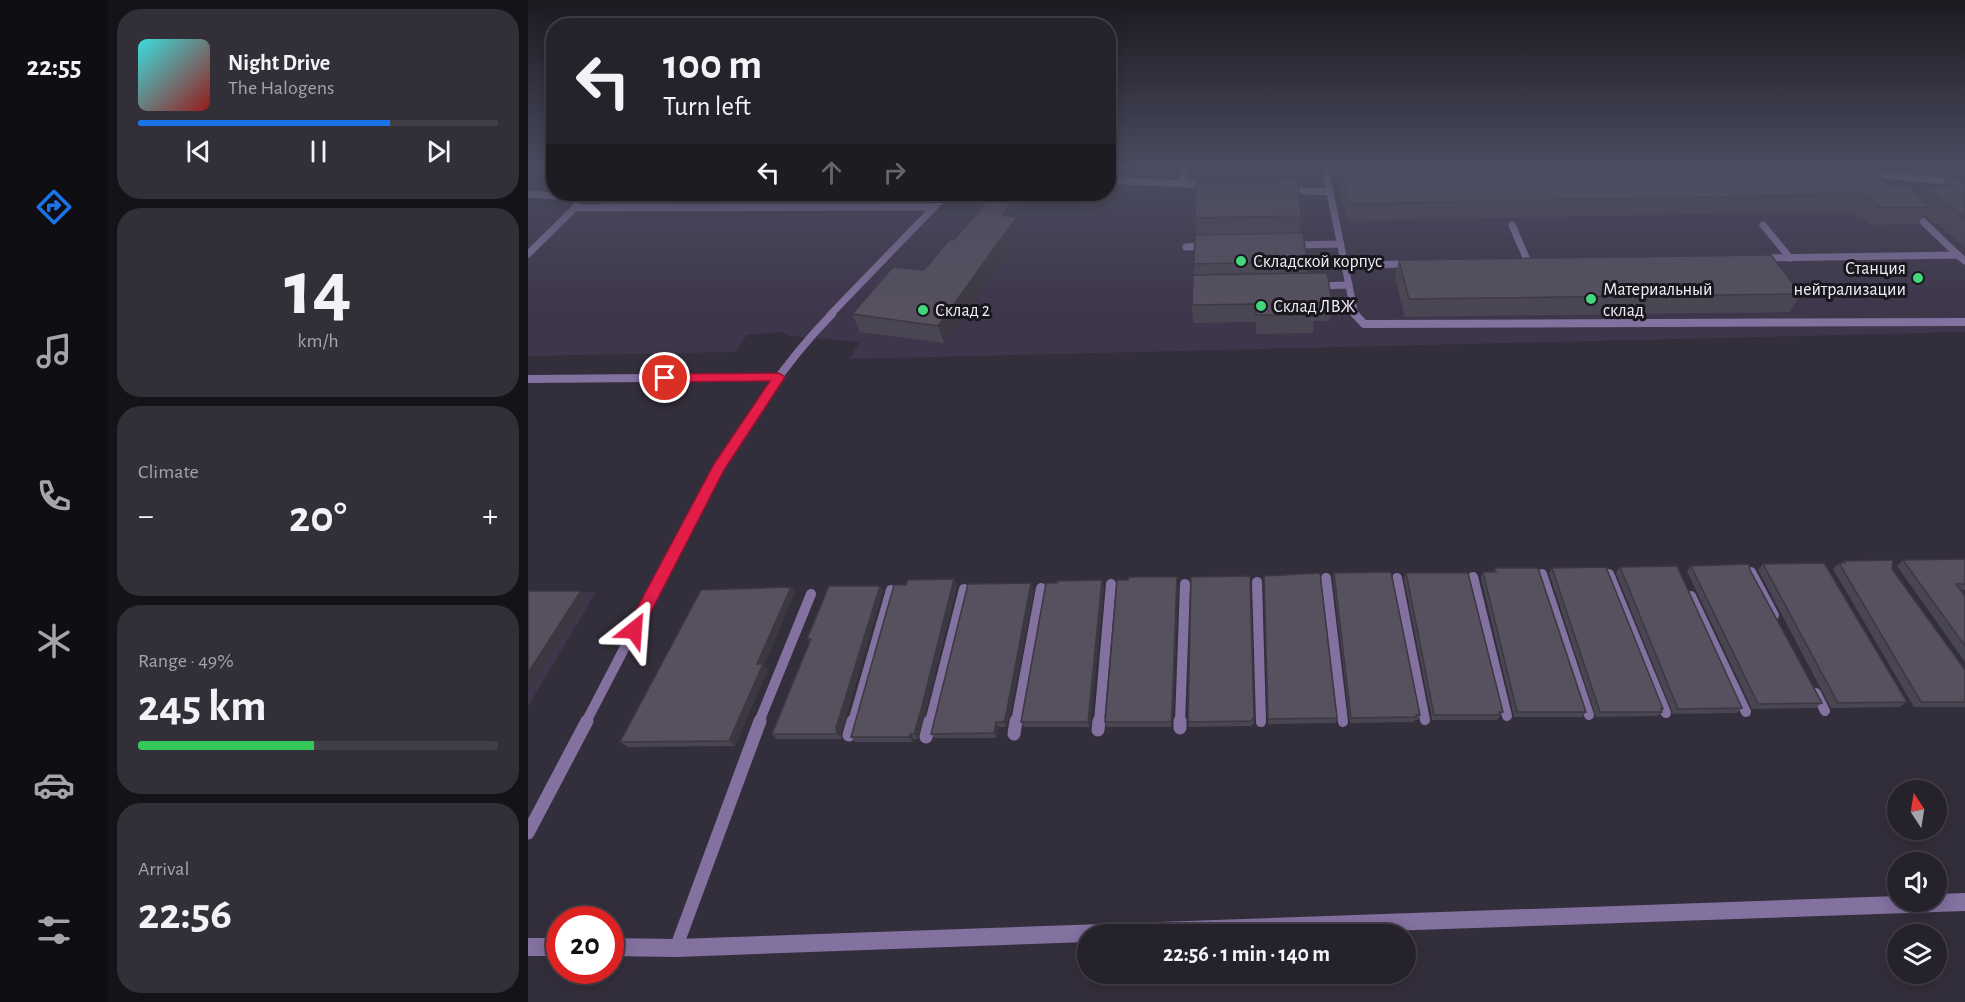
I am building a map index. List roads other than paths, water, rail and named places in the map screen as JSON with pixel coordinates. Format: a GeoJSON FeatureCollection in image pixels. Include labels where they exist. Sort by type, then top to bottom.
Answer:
{"type":"FeatureCollection","features":[{"type":"Feature","properties":{"kind":"street"},"geometry":{"type":"LineString","coordinates":[[624,947],[676,948],[1965,902]]}},
{"type":"Feature","properties":{"kind":"street"},"geometry":{"type":"LineString","coordinates":[[528,947],[546,947]]}},
{"type":"Feature","properties":{"kind":"lane"},"geometry":{"type":"LineString","coordinates":[[528,254],[566,215]]}},
{"type":"Feature","properties":{"kind":"lane"},"geometry":{"type":"LineString","coordinates":[[528,833],[719,467],[779,377],[810,336],[927,215]]}},
{"type":"Feature","properties":{"kind":"lane"},"geometry":{"type":"LineString","coordinates":[[1334,215],[1355,316],[1364,324],[1965,322]]}},
{"type":"Feature","properties":{"kind":"lane"},"geometry":{"type":"LineString","coordinates":[[1916,215],[1965,261]]}},
{"type":"Feature","properties":{"kind":"lane"},"geometry":{"type":"LineString","coordinates":[[1512,225],[1528,262]]}},
{"type":"Feature","properties":{"kind":"lane"},"geometry":{"type":"LineString","coordinates":[[1763,225],[1790,258]]}},
{"type":"Feature","properties":{"kind":"lane"},"geometry":{"type":"LineString","coordinates":[[1281,245],[1340,244]]}},
{"type":"Feature","properties":{"kind":"lane"},"geometry":{"type":"LineString","coordinates":[[1186,247],[1209,246]]}},
{"type":"Feature","properties":{"kind":"lane"},"geometry":{"type":"LineString","coordinates":[[1754,258],[1958,255]]}},
{"type":"Feature","properties":{"kind":"lane"},"geometry":{"type":"LineString","coordinates":[[1517,262],[1540,262]]}},
{"type":"Feature","properties":{"kind":"lane"},"geometry":{"type":"LineString","coordinates":[[1344,265],[1413,264]]}},
{"type":"Feature","properties":{"kind":"lane"},"geometry":{"type":"LineString","coordinates":[[1313,286],[1349,285]]}},
{"type":"Feature","properties":{"kind":"lane"},"geometry":{"type":"LineString","coordinates":[[528,379],[779,377]]}},
{"type":"Feature","properties":{"kind":"lane"},"geometry":{"type":"LineString","coordinates":[[1751,572],[1777,621]]}},
{"type":"Feature","properties":{"kind":"lane"},"geometry":{"type":"LineString","coordinates":[[1542,574],[1589,715]]}},
{"type":"Feature","properties":{"kind":"lane"},"geometry":{"type":"LineString","coordinates":[[1609,574],[1666,713]]}},
{"type":"Feature","properties":{"kind":"lane"},"geometry":{"type":"LineString","coordinates":[[1326,578],[1343,722]]}},
{"type":"Feature","properties":{"kind":"lane"},"geometry":{"type":"LineString","coordinates":[[1397,578],[1425,720]]}},
{"type":"Feature","properties":{"kind":"lane"},"geometry":{"type":"LineString","coordinates":[[1473,578],[1507,716]]}},
{"type":"Feature","properties":{"kind":"lane"},"geometry":{"type":"LineString","coordinates":[[1257,582],[1260,722]]}},
{"type":"Feature","properties":{"kind":"lane"},"geometry":{"type":"LineString","coordinates":[[1684,583],[1746,712]]}},
{"type":"Feature","properties":{"kind":"lane"},"geometry":{"type":"LineString","coordinates":[[1098,730],[1112,584]]}},
{"type":"Feature","properties":{"kind":"lane"},"geometry":{"type":"LineString","coordinates":[[1180,728],[1185,584]]}},
{"type":"Feature","properties":{"kind":"lane"},"geometry":{"type":"LineString","coordinates":[[1014,734],[1041,588]]}},
{"type":"Feature","properties":{"kind":"lane"},"geometry":{"type":"LineString","coordinates":[[926,737],[964,589]]}},
{"type":"Feature","properties":{"kind":"lane"},"geometry":{"type":"LineString","coordinates":[[849,735],[891,591]]}},
{"type":"Feature","properties":{"kind":"lane"},"geometry":{"type":"LineString","coordinates":[[676,948],[749,747],[811,594]]}},
{"type":"Feature","properties":{"kind":"lane"},"geometry":{"type":"LineString","coordinates":[[1809,681],[1825,711]]}},
{"type":"Feature","properties":{"kind":"place","name":"Складской корпус"},"geometry":{"type":"Point","coordinates":[1241,261]}},
{"type":"Feature","properties":{"kind":"place","name":"Станция нейтрализации"},"geometry":{"type":"Point","coordinates":[1918,278]}},
{"type":"Feature","properties":{"kind":"place","name":"Материальный склад"},"geometry":{"type":"Point","coordinates":[1591,299]}},
{"type":"Feature","properties":{"kind":"place","name":"Склад ЛВЖ"},"geometry":{"type":"Point","coordinates":[1261,306]}},
{"type":"Feature","properties":{"kind":"place","name":"Склад 2"},"geometry":{"type":"Point","coordinates":[923,310]}}]}
